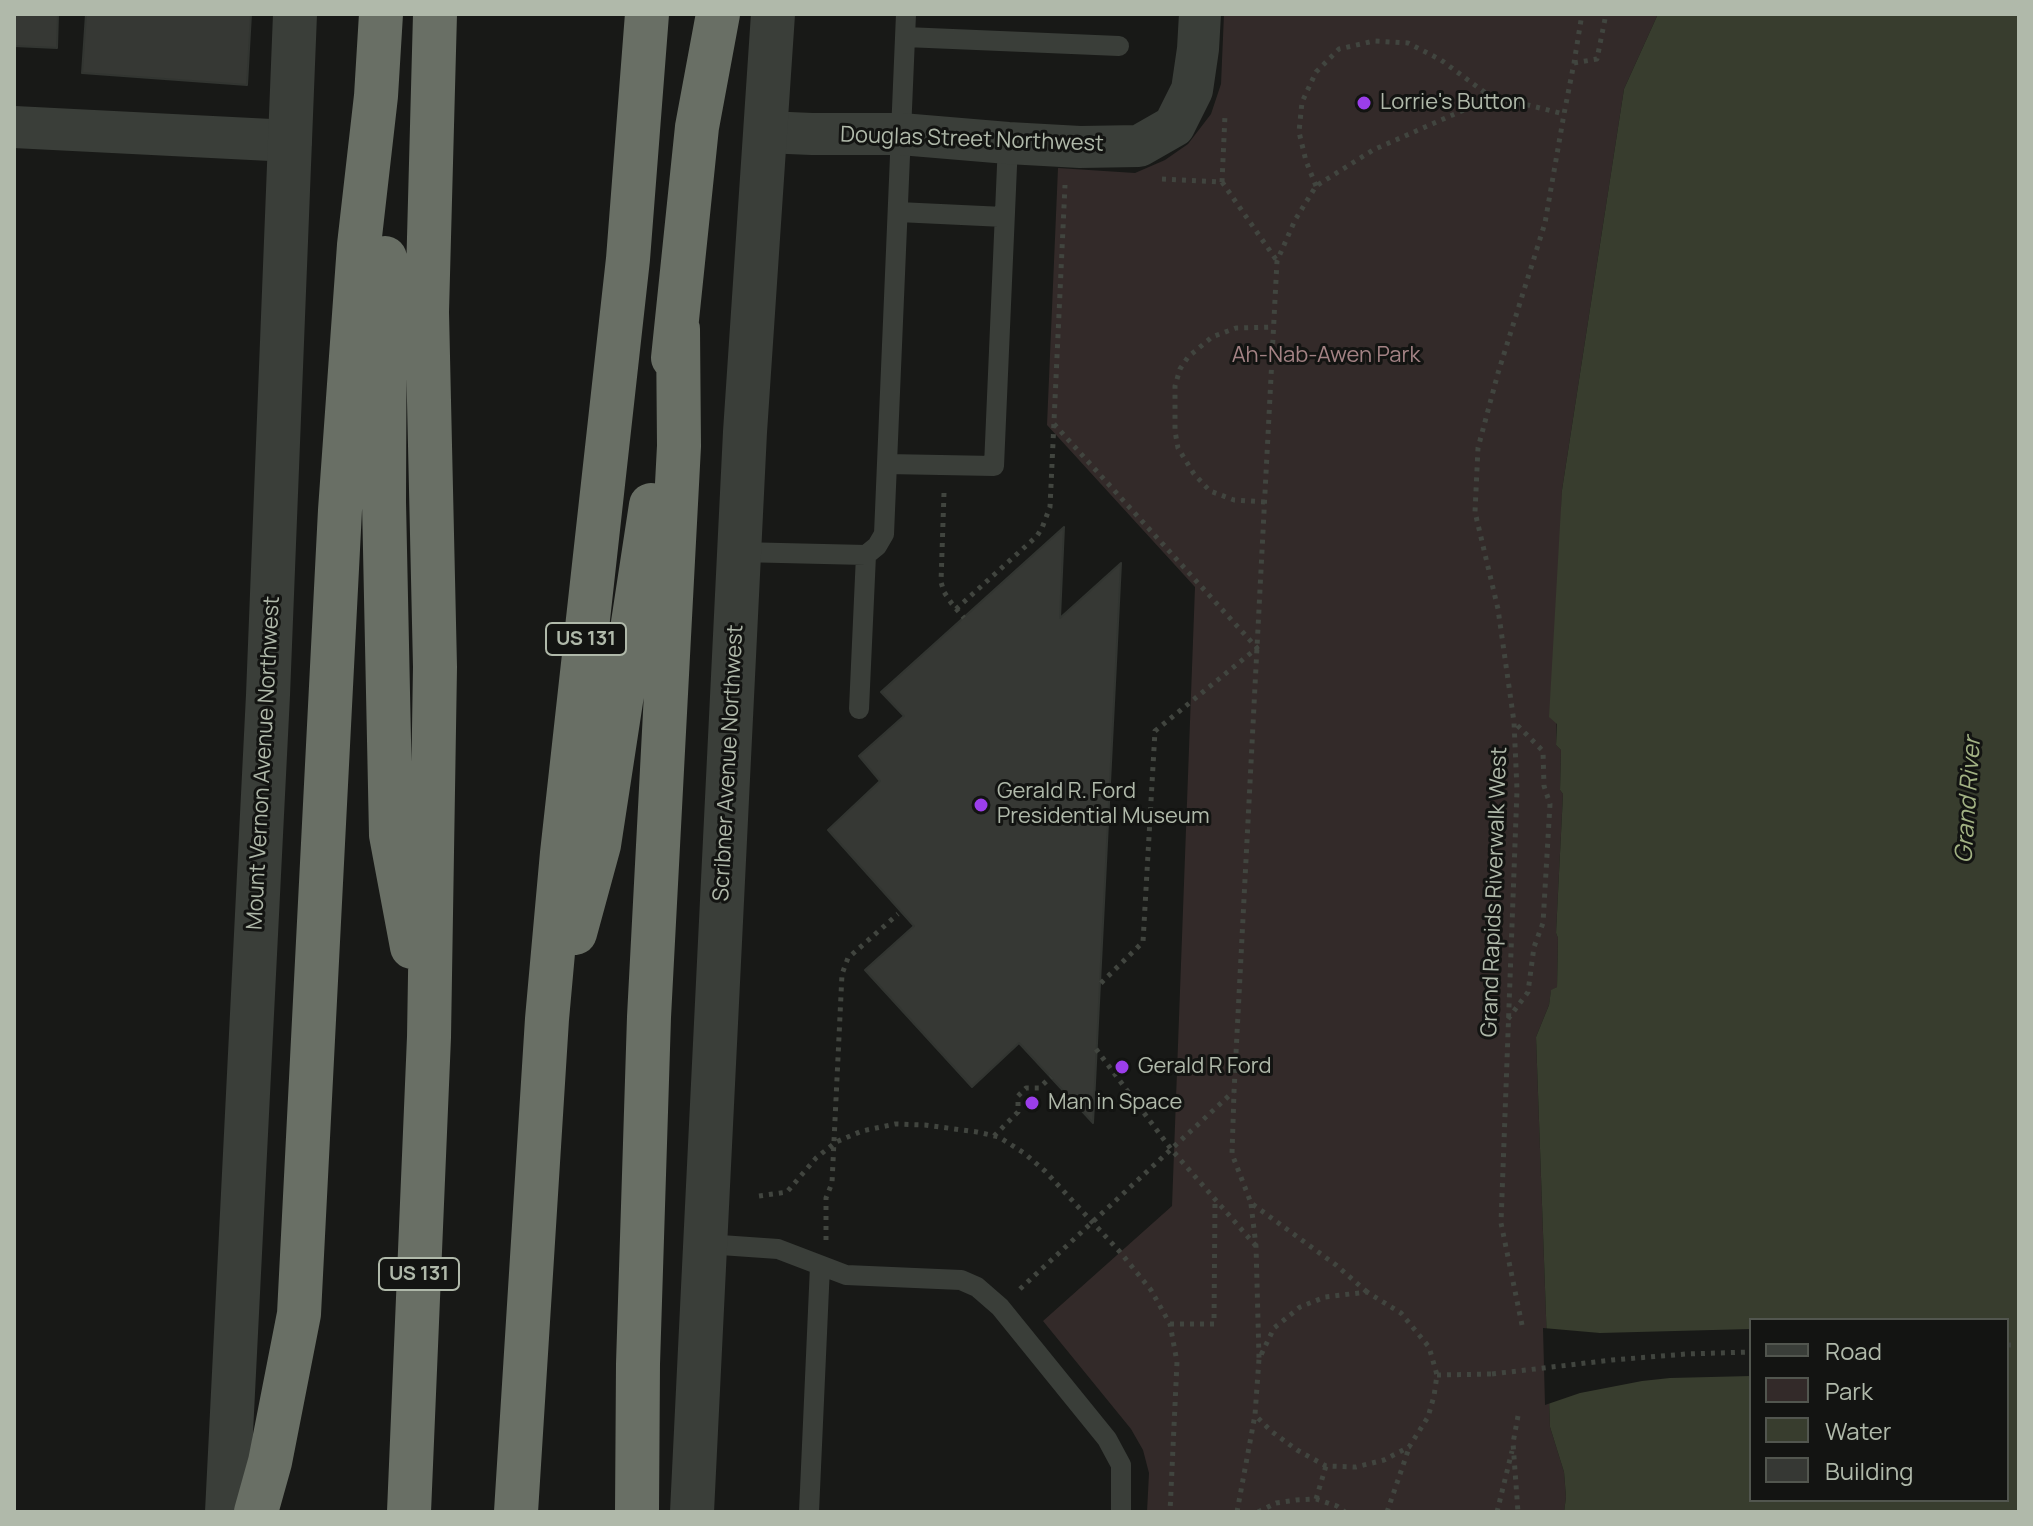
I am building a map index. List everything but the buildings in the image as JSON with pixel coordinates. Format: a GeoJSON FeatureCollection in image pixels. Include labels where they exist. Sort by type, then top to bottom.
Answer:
{"type":"FeatureCollection","features":[{"type":"Feature","properties":{"kind":"highway"},"geometry":{"type":"LineString","coordinates":[[256,1512],[270,1462],[299,1314],[340,510],[358,260],[376,96],[381,14]]}},
{"type":"Feature","properties":{"kind":"highway","name":"US 131"},"geometry":{"type":"LineString","coordinates":[[409,1512],[429,1037],[435,667],[427,312],[435,14]]}},
{"type":"Feature","properties":{"kind":"highway","name":"US 131"},"geometry":{"type":"LineString","coordinates":[[516,1512],[547,1019],[628,259],[647,14]]}},
{"type":"Feature","properties":{"kind":"highway"},"geometry":{"type":"LineString","coordinates":[[547,1019],[599,845],[678,329],[697,127],[699,14]]}},
{"type":"Feature","properties":{"kind":"highway"},"geometry":{"type":"LineString","coordinates":[[697,127],[718,14]]}},
{"type":"Feature","properties":{"kind":"highway"},"geometry":{"type":"LineString","coordinates":[[376,96],[385,243],[384,502],[391,835],[429,1037]]}},
{"type":"Feature","properties":{"kind":"highway"},"geometry":{"type":"LineString","coordinates":[[637,1512],[638,1364],[649,1017],[679,446],[678,329]]}},
{"type":"Feature","properties":{"kind":"street","name":"Mount Vernon Avenue Northwest"},"geometry":{"type":"LineString","coordinates":[[227,1512],[268,695],[295,14]]}},
{"type":"Feature","properties":{"kind":"street","name":"Scribner Avenue Northwest"},"geometry":{"type":"LineString","coordinates":[[692,1512],[745,432],[773,14]]}},
{"type":"Feature","properties":{"kind":"street","name":"Douglas Street Northwest"},"geometry":{"type":"LineString","coordinates":[[765,132],[901,134],[1080,147],[1139,146],[1174,126],[1192,90],[1200,14]]}},
{"type":"Feature","properties":{"kind":"street"},"geometry":{"type":"LineString","coordinates":[[14,127],[291,141]]}},
{"type":"Feature","properties":{"kind":"lane"},"geometry":{"type":"LineString","coordinates":[[739,552],[866,555],[877,546],[884,534],[906,14]]}},
{"type":"Feature","properties":{"kind":"lane"},"geometry":{"type":"LineString","coordinates":[[905,37],[1119,46]]}},
{"type":"Feature","properties":{"kind":"lane"},"geometry":{"type":"LineString","coordinates":[[887,464],[994,466],[1008,143]]}},
{"type":"Feature","properties":{"kind":"lane"},"geometry":{"type":"LineString","coordinates":[[898,212],[1004,217]]}},
{"type":"Feature","properties":{"kind":"lane"},"geometry":{"type":"LineString","coordinates":[[859,709],[866,555]]}},
{"type":"Feature","properties":{"kind":"lane"},"geometry":{"type":"LineString","coordinates":[[706,1244],[778,1249],[846,1275],[961,1280],[977,1287],[1000,1307],[1107,1439],[1121,1465],[1121,1512]]}},
{"type":"Feature","properties":{"kind":"lane"},"geometry":{"type":"LineString","coordinates":[[809,1512],[822,1267]]}},
{"type":"Feature","properties":{"kind":"path","name":"Grand Rapids Riverwalk West"},"geometry":{"type":"LineString","coordinates":[[1522,1325],[1501,1223],[1517,790],[1514,722],[1498,609],[1475,512],[1478,448],[1545,223],[1582,14]]}},
{"type":"Feature","properties":{"kind":"path"},"geometry":{"type":"LineString","coordinates":[[1574,63],[1597,59],[1606,14]]}},
{"type":"Feature","properties":{"kind":"path"},"geometry":{"type":"LineString","coordinates":[[1316,186],[1299,132],[1302,102],[1316,72],[1339,49],[1374,41],[1408,43],[1441,60],[1491,98],[1564,114]]}},
{"type":"Feature","properties":{"kind":"path"},"geometry":{"type":"LineString","coordinates":[[1237,1512],[1255,1415],[1259,1359],[1256,1246],[1251,1203],[1232,1154],[1277,261],[1295,220],[1316,186],[1373,150],[1491,98]]}},
{"type":"Feature","properties":{"kind":"path"},"geometry":{"type":"LineString","coordinates":[[956,609],[1037,536],[1050,507],[1065,176]]}},
{"type":"Feature","properties":{"kind":"path"},"geometry":{"type":"LineString","coordinates":[[1222,182],[1277,261]]}},
{"type":"Feature","properties":{"kind":"path"},"geometry":{"type":"LineString","coordinates":[[1265,502],[1234,500],[1210,491],[1194,474],[1178,448],[1175,386],[1188,357],[1212,337],[1236,328],[1273,327]]}},
{"type":"Feature","properties":{"kind":"path"},"geometry":{"type":"LineString","coordinates":[[1054,424],[1257,648]]}},
{"type":"Feature","properties":{"kind":"path"},"geometry":{"type":"LineString","coordinates":[[944,488],[941,582],[944,592],[964,618]]}},
{"type":"Feature","properties":{"kind":"path"},"geometry":{"type":"LineString","coordinates":[[1100,984],[1143,942],[1155,731],[1257,648]]}},
{"type":"Feature","properties":{"kind":"path"},"geometry":{"type":"LineString","coordinates":[[1508,1019],[1528,992],[1534,947],[1543,923],[1550,804],[1544,786],[1543,751],[1514,722]]}},
{"type":"Feature","properties":{"kind":"path"},"geometry":{"type":"LineString","coordinates":[[822,1267],[826,1198],[832,1183],[842,974],[848,958],[898,914]]}},
{"type":"Feature","properties":{"kind":"path"},"geometry":{"type":"LineString","coordinates":[[1096,1049],[1171,1149],[1256,1246]]}},
{"type":"Feature","properties":{"kind":"path"},"geometry":{"type":"LineString","coordinates":[[994,1136],[1018,1112],[1018,1096],[1026,1088],[1039,1088],[1051,1077]]}},
{"type":"Feature","properties":{"kind":"path"},"geometry":{"type":"LineString","coordinates":[[1000,1307],[1234,1092]]}},
{"type":"Feature","properties":{"kind":"path"},"geometry":{"type":"LineString","coordinates":[[759,1196],[787,1192],[816,1158],[834,1144],[862,1131],[895,1124],[955,1128],[994,1136],[1024,1153],[1092,1221],[1151,1290],[1170,1324],[1177,1362],[1170,1512]]}},
{"type":"Feature","properties":{"kind":"path"},"geometry":{"type":"LineString","coordinates":[[1170,1324],[1214,1324],[1215,1199]]}},
{"type":"Feature","properties":{"kind":"path"},"geometry":{"type":"LineString","coordinates":[[1251,1203],[1367,1292],[1401,1313],[1429,1347],[1437,1375],[1434,1396],[1428,1417],[1409,1447],[1387,1512]]}},
{"type":"Feature","properties":{"kind":"path"},"geometry":{"type":"LineString","coordinates":[[1259,1359],[1274,1328],[1300,1307],[1325,1297],[1367,1292]]}},
{"type":"Feature","properties":{"kind":"path"},"geometry":{"type":"LineString","coordinates":[[1437,1375],[1492,1374],[1612,1360],[1749,1352]]}},
{"type":"Feature","properties":{"kind":"path"},"geometry":{"type":"LineString","coordinates":[[1255,1415],[1297,1450],[1326,1466],[1356,1467],[1384,1460],[1409,1447]]}},
{"type":"Feature","properties":{"kind":"path"},"geometry":{"type":"LineString","coordinates":[[1497,1512],[1518,1416]]}},
{"type":"Feature","properties":{"kind":"path"},"geometry":{"type":"LineString","coordinates":[[1513,1443],[1518,1512]]}},
{"type":"Feature","properties":{"kind":"path"},"geometry":{"type":"LineString","coordinates":[[1316,1499],[1326,1466]]}},
{"type":"Feature","properties":{"kind":"path"},"geometry":{"type":"LineString","coordinates":[[1258,1512],[1276,1503],[1316,1499],[1345,1512]]}},
{"type":"Feature","properties":{"kind":"green space","name":"Ah-Nab-Awen Park"},"geometry":{"type":"Polygon","coordinates":[[[1224,14],[1658,14],[1624,89],[1562,490],[1556,745],[1561,750],[1560,790],[1563,794],[1556,933],[1557,987],[1551,991],[1549,1005],[1536,1037],[1550,1427],[1564,1472],[1564,1512],[1147,1512],[1149,1473],[1143,1450],[1131,1429],[1043,1321],[1172,1206],[1195,587],[1047,425],[1058,168],[1135,173],[1165,160],[1188,144],[1211,114],[1221,84],[1224,14]]]}},
{"type":"Feature","properties":{"kind":"water","name":"Grand River"},"geometry":{"type":"Polygon","coordinates":[[[1658,14],[2019,14],[2019,1512],[1564,1512],[1564,1472],[1550,1427],[1536,1037],[1549,1005],[1551,990],[1557,987],[1556,933],[1563,794],[1560,790],[1561,750],[1556,745],[1557,724],[1549,717],[1562,490],[1624,89],[1658,14]]]}},
{"type":"Feature","properties":{"kind":"pier"},"geometry":{"type":"Polygon","coordinates":[[[1543,1328],[1600,1333],[1749,1329],[1749,1376],[1642,1381],[1580,1393],[1545,1405],[1543,1328]]]}},
{"type":"Feature","properties":{"kind":"place","name":"Lorrie's Button"},"geometry":{"type":"Point","coordinates":[1364,103]}},
{"type":"Feature","properties":{"kind":"place","name":"Gerald R. Ford Presidential Museum"},"geometry":{"type":"Point","coordinates":[981,805]}},
{"type":"Feature","properties":{"kind":"place","name":"Gerald R Ford"},"geometry":{"type":"Point","coordinates":[1122,1067]}},
{"type":"Feature","properties":{"kind":"place","name":"Man in Space"},"geometry":{"type":"Point","coordinates":[1032,1103]}}]}
